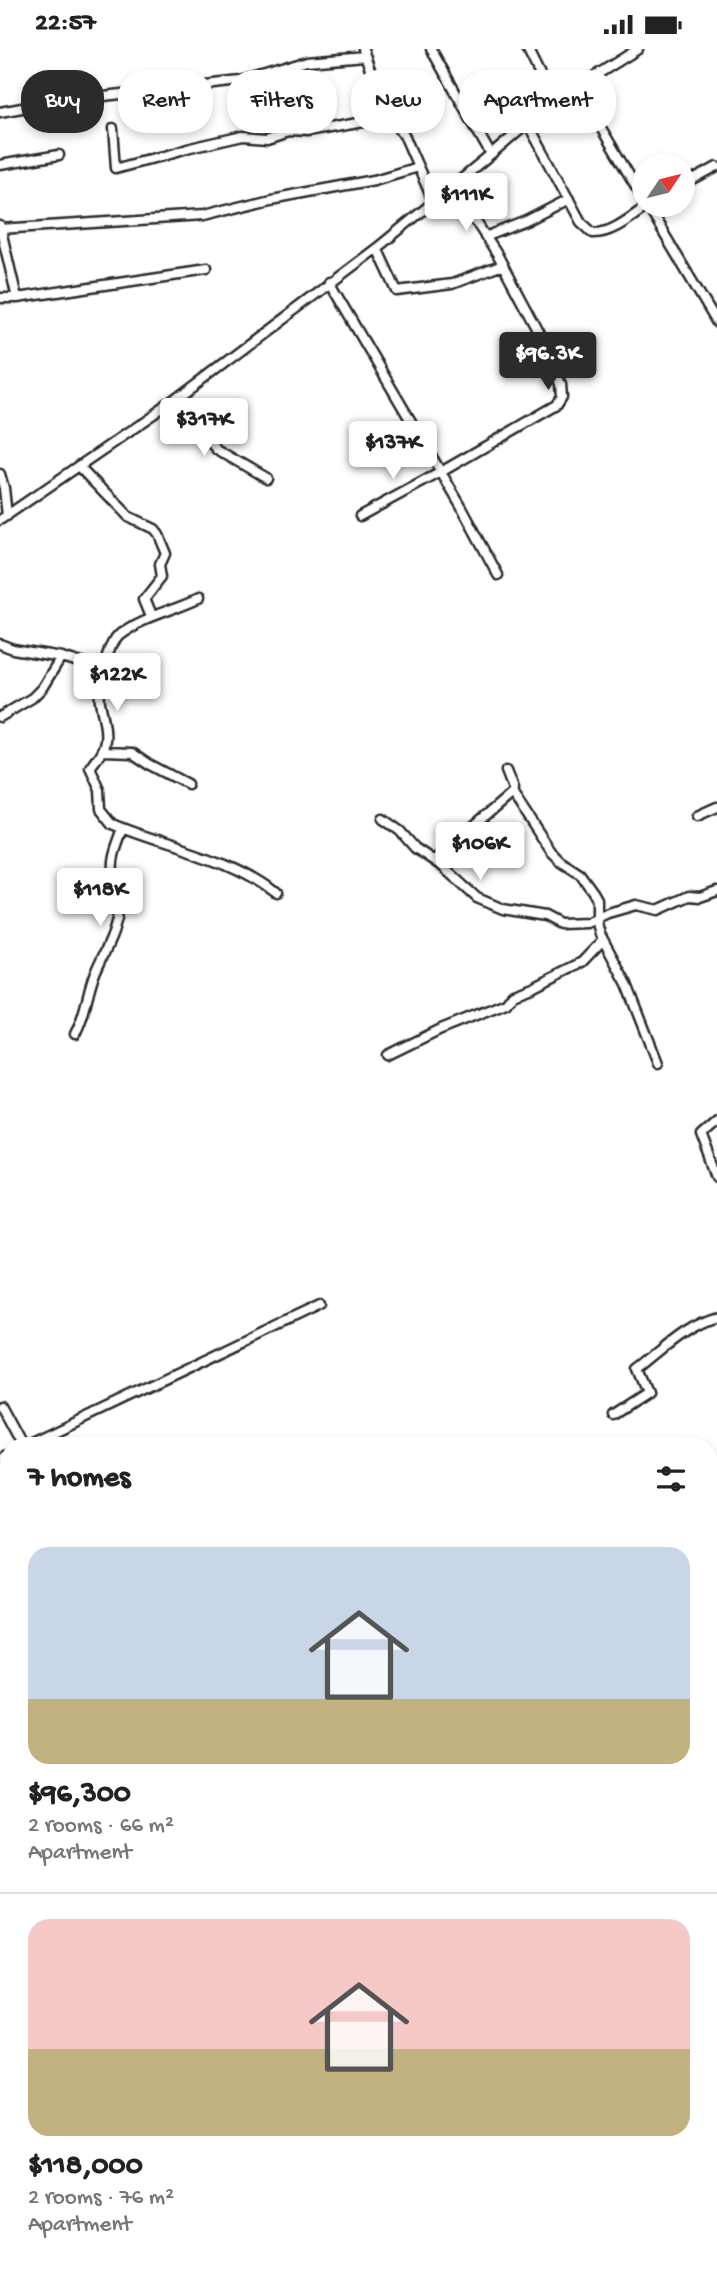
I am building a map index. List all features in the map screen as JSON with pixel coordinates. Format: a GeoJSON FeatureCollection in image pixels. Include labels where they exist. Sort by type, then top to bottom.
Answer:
{"type":"FeatureCollection","features":[{"type":"Feature","properties":{"kind":"street"},"geometry":{"type":"LineString","coordinates":[[432,49],[491,155]]}},
{"type":"Feature","properties":{"kind":"street"},"geometry":{"type":"LineString","coordinates":[[527,49],[537,70]]}},
{"type":"Feature","properties":{"kind":"street"},"geometry":{"type":"LineString","coordinates":[[617,49],[622,58]]}},
{"type":"Feature","properties":{"kind":"street"},"geometry":{"type":"LineString","coordinates":[[602,70],[638,49]]}},
{"type":"Feature","properties":{"kind":"street"},"geometry":{"type":"LineString","coordinates":[[0,112],[66,100],[241,81],[307,61],[364,52],[370,70]]}},
{"type":"Feature","properties":{"kind":"street"},"geometry":{"type":"LineString","coordinates":[[113,129],[116,168],[243,136],[267,138],[288,131],[306,132],[351,124]]}},
{"type":"Feature","properties":{"kind":"street"},"geometry":{"type":"LineString","coordinates":[[403,133],[433,201]]}},
{"type":"Feature","properties":{"kind":"street"},"geometry":{"type":"LineString","coordinates":[[3,518],[174,401],[377,248],[517,133]]}},
{"type":"Feature","properties":{"kind":"street"},"geometry":{"type":"LineString","coordinates":[[533,133],[581,222],[593,233],[612,228],[632,215]]}},
{"type":"Feature","properties":{"kind":"street"},"geometry":{"type":"LineString","coordinates":[[604,133],[632,179]]}},
{"type":"Feature","properties":{"kind":"street"},"geometry":{"type":"LineString","coordinates":[[0,165],[59,155]]}},
{"type":"Feature","properties":{"kind":"street"},"geometry":{"type":"LineString","coordinates":[[17,298],[0,228],[202,216],[271,199],[374,180],[418,167]]}},
{"type":"Feature","properties":{"kind":"street"},"geometry":{"type":"LineString","coordinates":[[695,179],[717,167]]}},
{"type":"Feature","properties":{"kind":"street"},"geometry":{"type":"LineString","coordinates":[[360,516],[561,401],[561,384],[553,362],[503,265],[449,188]]}},
{"type":"Feature","properties":{"kind":"street"},"geometry":{"type":"LineString","coordinates":[[485,237],[526,221],[569,199]]}},
{"type":"Feature","properties":{"kind":"street"},"geometry":{"type":"LineString","coordinates":[[655,217],[717,323]]}},
{"type":"Feature","properties":{"kind":"street"},"geometry":{"type":"LineString","coordinates":[[377,248],[397,291],[452,284],[503,265]]}},
{"type":"Feature","properties":{"kind":"street"},"geometry":{"type":"LineString","coordinates":[[0,297],[17,298],[206,270]]}},
{"type":"Feature","properties":{"kind":"street"},"geometry":{"type":"LineString","coordinates":[[329,282],[463,508],[498,575]]}},
{"type":"Feature","properties":{"kind":"street"},"geometry":{"type":"LineString","coordinates":[[174,401],[216,449],[266,478]]}},
{"type":"Feature","properties":{"kind":"street"},"geometry":{"type":"LineString","coordinates":[[79,466],[128,517],[153,529],[160,538],[164,553],[160,564],[162,576],[144,599],[151,616]]}},
{"type":"Feature","properties":{"kind":"street"},"geometry":{"type":"LineString","coordinates":[[0,474],[4,488],[3,518]]}},
{"type":"Feature","properties":{"kind":"street"},"geometry":{"type":"LineString","coordinates":[[198,599],[151,616],[114,640],[104,670],[99,700],[105,729],[102,751],[90,768],[100,790],[101,809],[113,824],[224,865],[256,879],[276,893]]}},
{"type":"Feature","properties":{"kind":"street"},"geometry":{"type":"LineString","coordinates":[[0,644],[13,649],[61,657],[104,670],[141,675]]}},
{"type":"Feature","properties":{"kind":"street"},"geometry":{"type":"LineString","coordinates":[[0,717],[37,693],[61,657]]}},
{"type":"Feature","properties":{"kind":"street"},"geometry":{"type":"LineString","coordinates":[[102,751],[132,752],[188,784]]}},
{"type":"Feature","properties":{"kind":"street"},"geometry":{"type":"LineString","coordinates":[[506,771],[512,793],[551,852],[580,874],[593,892],[598,905],[597,919],[603,940],[627,984],[658,1063]]}},
{"type":"Feature","properties":{"kind":"street"},"geometry":{"type":"LineString","coordinates":[[434,860],[512,793]]}},
{"type":"Feature","properties":{"kind":"street"},"geometry":{"type":"LineString","coordinates":[[697,815],[717,807]]}},
{"type":"Feature","properties":{"kind":"street"},"geometry":{"type":"LineString","coordinates":[[383,819],[477,898],[491,905],[545,916],[560,924],[573,925],[636,905],[658,910],[689,896],[701,897],[717,891]]}},
{"type":"Feature","properties":{"kind":"street"},"geometry":{"type":"LineString","coordinates":[[75,1034],[84,1018],[87,996],[95,972],[117,924],[119,904],[112,867],[123,828]]}},
{"type":"Feature","properties":{"kind":"street"},"geometry":{"type":"LineString","coordinates":[[388,1055],[441,1029],[506,1003],[513,995],[582,962],[603,940]]}},
{"type":"Feature","properties":{"kind":"street"},"geometry":{"type":"LineString","coordinates":[[717,1121],[701,1135],[717,1177]]}},
{"type":"Feature","properties":{"kind":"street"},"geometry":{"type":"LineString","coordinates":[[41,1437],[319,1306]]}},
{"type":"Feature","properties":{"kind":"street"},"geometry":{"type":"LineString","coordinates":[[613,1415],[647,1393],[637,1369],[688,1330],[717,1317]]}},
{"type":"Feature","properties":{"kind":"street"},"geometry":{"type":"LineString","coordinates":[[0,1406],[19,1437]]}}]}
